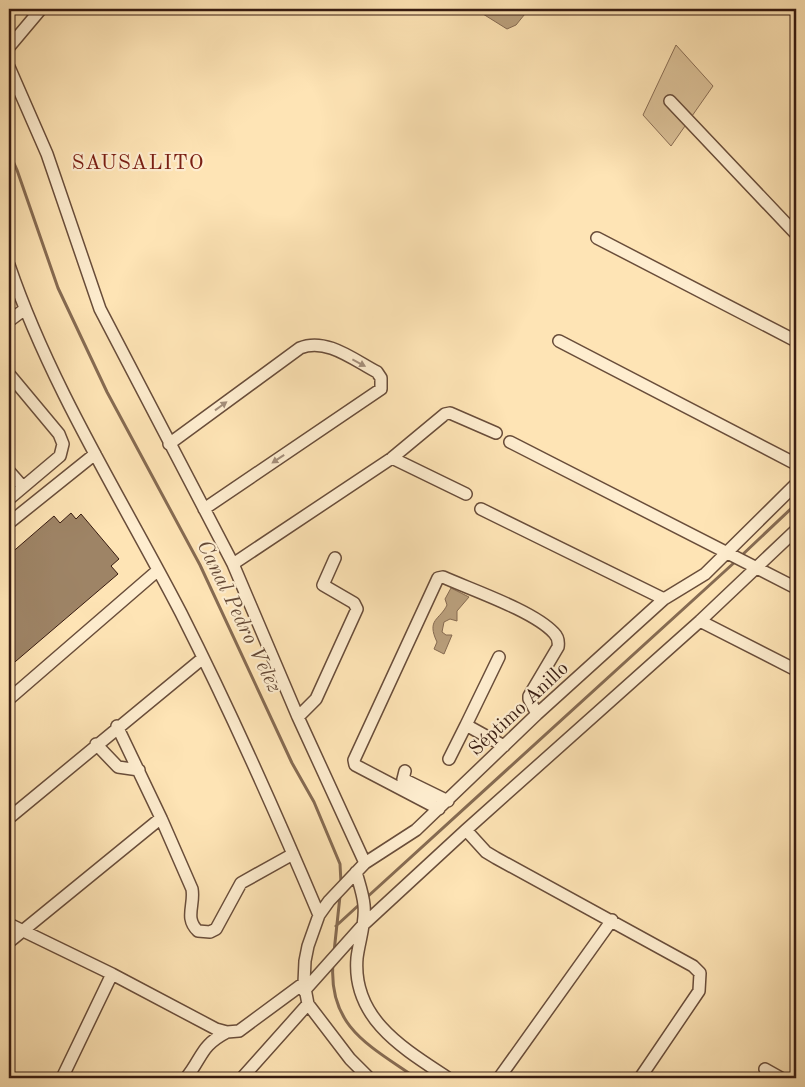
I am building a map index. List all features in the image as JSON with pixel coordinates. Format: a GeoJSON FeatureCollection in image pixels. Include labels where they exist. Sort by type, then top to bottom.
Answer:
{"type":"FeatureCollection","features":[{"type":"Feature","properties":{"kind":"street"},"geometry":{"type":"LineString","coordinates":[[9,47],[41,9]]}},
{"type":"Feature","properties":{"kind":"street"},"geometry":{"type":"LineString","coordinates":[[9,67],[47,154],[100,309],[233,564],[298,718],[365,863]]}},
{"type":"Feature","properties":{"kind":"street"},"geometry":{"type":"LineString","coordinates":[[670,102],[796,234]]}},
{"type":"Feature","properties":{"kind":"street"},"geometry":{"type":"LineString","coordinates":[[597,238],[796,341]]}},
{"type":"Feature","properties":{"kind":"street"},"geometry":{"type":"LineString","coordinates":[[9,265],[25,309],[95,454],[202,658],[293,854],[319,915]]}},
{"type":"Feature","properties":{"kind":"street"},"geometry":{"type":"LineString","coordinates":[[9,300],[19,294]]}},
{"type":"Feature","properties":{"kind":"street"},"geometry":{"type":"LineString","coordinates":[[9,322],[25,309]]}},
{"type":"Feature","properties":{"kind":"street"},"geometry":{"type":"LineString","coordinates":[[559,341],[796,464]]}},
{"type":"Feature","properties":{"kind":"street"},"geometry":{"type":"LineString","coordinates":[[169,444],[300,348],[309,344],[326,345],[377,372],[381,378],[381,388],[204,509]]}},
{"type":"Feature","properties":{"kind":"street"},"geometry":{"type":"LineString","coordinates":[[9,374],[60,434],[63,444],[60,456],[9,499]]}},
{"type":"Feature","properties":{"kind":"street"},"geometry":{"type":"LineString","coordinates":[[233,564],[392,458],[447,413],[496,433]]}},
{"type":"Feature","properties":{"kind":"street"},"geometry":{"type":"LineString","coordinates":[[510,442],[727,551],[796,588]]}},
{"type":"Feature","properties":{"kind":"street"},"geometry":{"type":"LineString","coordinates":[[9,523],[95,454]]}},
{"type":"Feature","properties":{"kind":"street"},"geometry":{"type":"LineString","coordinates":[[392,458],[466,494]]}},
{"type":"Feature","properties":{"kind":"street"},"geometry":{"type":"LineString","coordinates":[[9,471],[23,487]]}},
{"type":"Feature","properties":{"kind":"street","name":"Séptimo Anillo"},"geometry":{"type":"LineString","coordinates":[[304,987],[308,946],[319,915],[354,874],[365,863],[416,830],[537,714],[664,599],[701,577],[796,484]]}},
{"type":"Feature","properties":{"kind":"street"},"geometry":{"type":"LineString","coordinates":[[481,509],[664,599]]}},
{"type":"Feature","properties":{"kind":"street"},"geometry":{"type":"LineString","coordinates":[[9,924],[112,974],[216,1029],[228,1032],[239,1031],[304,987],[319,974],[363,925],[466,830],[700,621],[796,530]]}},
{"type":"Feature","properties":{"kind":"street"},"geometry":{"type":"LineString","coordinates":[[298,718],[316,699],[357,609],[354,603],[323,585],[335,558]]}},
{"type":"Feature","properties":{"kind":"street"},"geometry":{"type":"LineString","coordinates":[[9,699],[157,571]]}},
{"type":"Feature","properties":{"kind":"street"},"geometry":{"type":"LineString","coordinates":[[439,809],[355,765],[354,760],[438,578],[443,577],[533,617],[555,633],[559,641],[558,647],[529,696],[529,701],[537,714]]}},
{"type":"Feature","properties":{"kind":"street"},"geometry":{"type":"LineString","coordinates":[[700,621],[796,670]]}},
{"type":"Feature","properties":{"kind":"street"},"geometry":{"type":"LineString","coordinates":[[449,759],[499,657]]}},
{"type":"Feature","properties":{"kind":"street"},"geometry":{"type":"LineString","coordinates":[[9,818],[117,726],[202,658]]}},
{"type":"Feature","properties":{"kind":"street"},"geometry":{"type":"LineString","coordinates":[[466,724],[504,746]]}},
{"type":"Feature","properties":{"kind":"street"},"geometry":{"type":"LineString","coordinates":[[117,726],[139,770],[192,889],[193,901],[190,917],[191,922],[198,931],[210,932],[216,929],[241,883],[293,854]]}},
{"type":"Feature","properties":{"kind":"street"},"geometry":{"type":"LineString","coordinates":[[96,744],[118,767],[139,770]]}},
{"type":"Feature","properties":{"kind":"street"},"geometry":{"type":"LineString","coordinates":[[405,771],[404,779],[448,801]]}},
{"type":"Feature","properties":{"kind":"street"},"geometry":{"type":"LineString","coordinates":[[9,942],[161,818]]}},
{"type":"Feature","properties":{"kind":"street"},"geometry":{"type":"LineString","coordinates":[[466,830],[486,852],[612,920],[693,966],[700,973],[699,991],[640,1078]]}},
{"type":"Feature","properties":{"kind":"street"},"geometry":{"type":"LineString","coordinates":[[354,874],[361,890],[364,906],[356,973],[366,1006],[376,1022],[389,1037],[448,1078]]}},
{"type":"Feature","properties":{"kind":"street"},"geometry":{"type":"LineString","coordinates":[[499,1078],[612,920]]}},
{"type":"Feature","properties":{"kind":"street"},"geometry":{"type":"LineString","coordinates":[[62,1078],[112,974]]}},
{"type":"Feature","properties":{"kind":"street"},"geometry":{"type":"LineString","coordinates":[[304,987],[308,1004],[350,1059],[369,1078]]}},
{"type":"Feature","properties":{"kind":"street"},"geometry":{"type":"LineString","coordinates":[[242,1078],[308,1004]]}},
{"type":"Feature","properties":{"kind":"street"},"geometry":{"type":"LineString","coordinates":[[186,1078],[209,1042],[228,1032]]}},
{"type":"Feature","properties":{"kind":"street"},"geometry":{"type":"LineString","coordinates":[[765,1070],[781,1078]]}},
{"type":"Feature","properties":{"kind":"shaded area"},"geometry":{"type":"Polygon","coordinates":[[[475,9],[529,9],[516,25],[507,29],[475,9]]]}},
{"type":"Feature","properties":{"kind":"shaded area"},"geometry":{"type":"Polygon","coordinates":[[[676,45],[713,86],[671,146],[643,115],[676,45]]]}},
{"type":"Feature","properties":{"kind":"shaded area"},"geometry":{"type":"Polygon","coordinates":[[[451,588],[469,597],[457,611],[457,621],[450,619],[444,622],[442,632],[446,635],[452,635],[444,654],[434,649],[437,642],[433,624],[447,605],[445,599],[451,588]]]}},
{"type":"Feature","properties":{"kind":"building"},"geometry":{"type":"Polygon","coordinates":[[[71,513],[76,519],[81,514],[119,559],[111,566],[118,574],[9,667],[9,555],[54,516],[60,523],[71,513]]]}},
{"type":"Feature","properties":{"kind":"waterway","name":"Canal Pedro Velez"},"geometry":{"type":"LineString","coordinates":[[9,152],[58,288],[107,392],[200,565],[292,763],[314,802],[340,864],[341,883]]}},
{"type":"Feature","properties":{"kind":"waterway"},"geometry":{"type":"LineString","coordinates":[[740,557],[796,504]]}},
{"type":"Feature","properties":{"kind":"waterway"},"geometry":{"type":"LineString","coordinates":[[365,899],[736,561]]}},
{"type":"Feature","properties":{"kind":"waterway","name":"Canal Pedro Velez"},"geometry":{"type":"LineString","coordinates":[[334,952],[340,896]]}},
{"type":"Feature","properties":{"kind":"waterway"},"geometry":{"type":"LineString","coordinates":[[336,926],[361,903]]}},
{"type":"Feature","properties":{"kind":"waterway","name":"Canal Pedro Velez"},"geometry":{"type":"LineString","coordinates":[[333,963],[333,985],[337,1003],[345,1019],[368,1044],[416,1078]]}},
{"type":"Feature","properties":{"kind":"district","name":"SAUSALITO"},"geometry":{"type":"Point","coordinates":[138,162]}}]}
